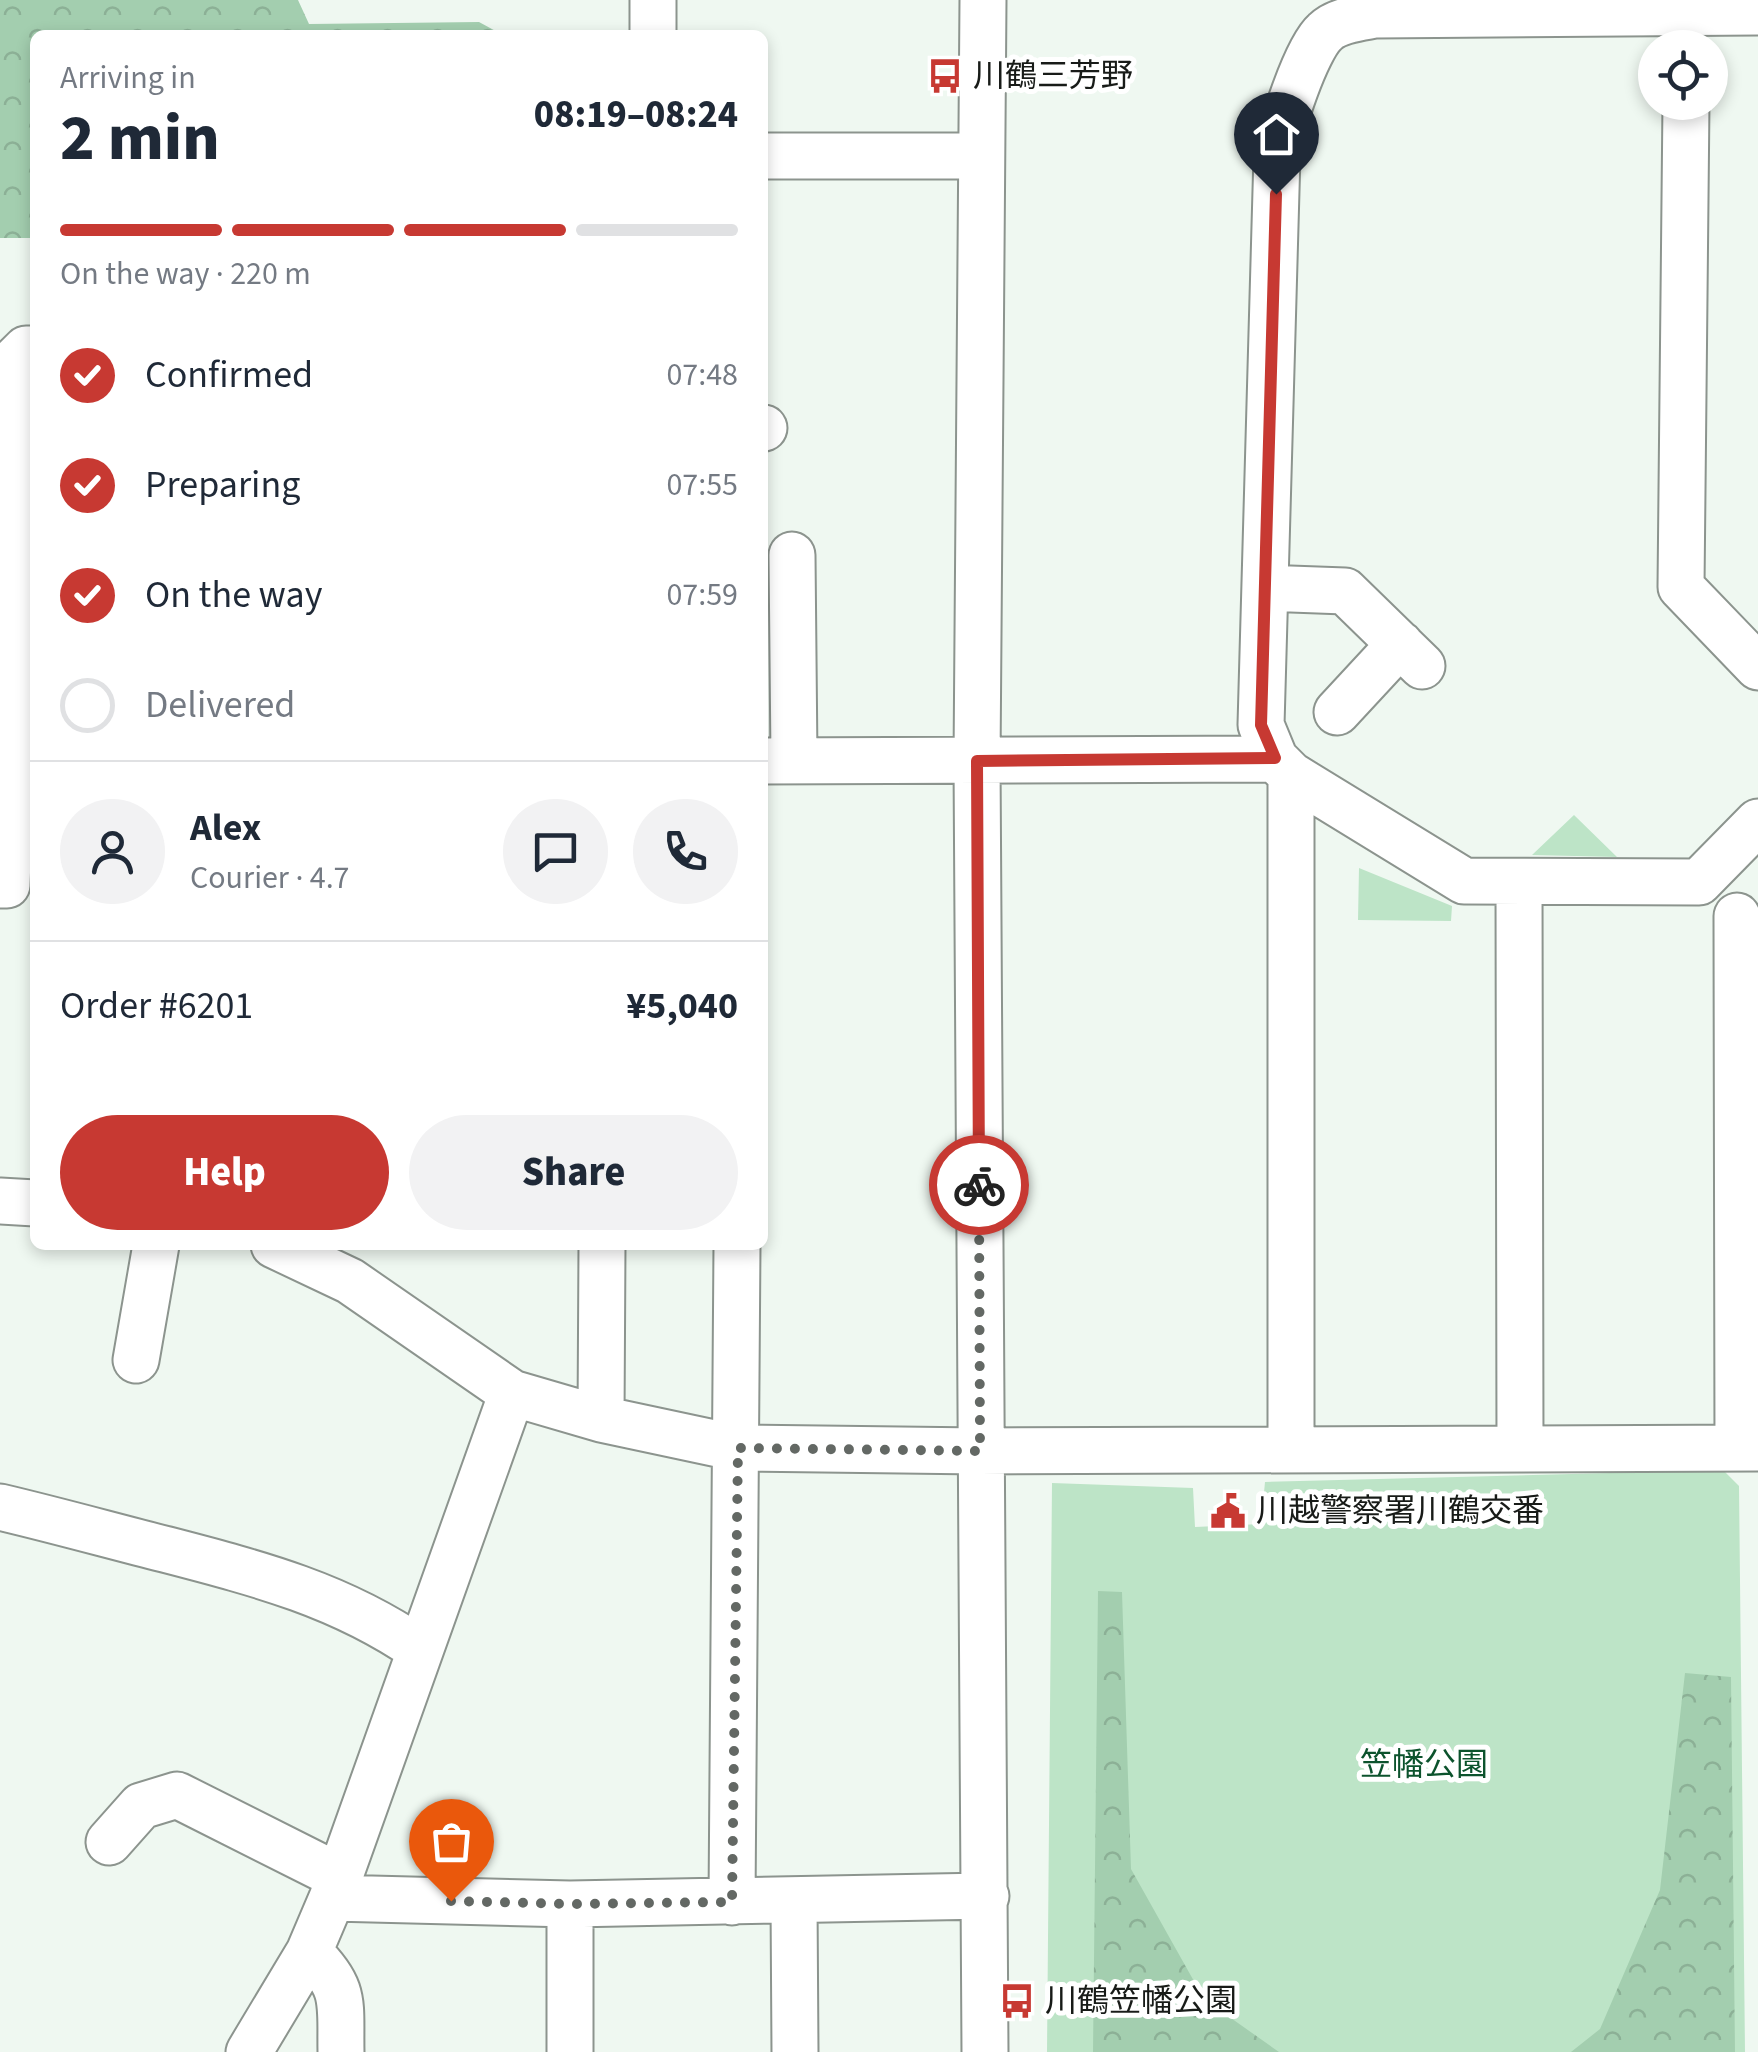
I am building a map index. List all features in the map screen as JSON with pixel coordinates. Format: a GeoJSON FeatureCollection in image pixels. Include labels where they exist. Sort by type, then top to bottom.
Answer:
{"type":"FeatureCollection","features":[{"type":"Feature","properties":{"kind":"street"},"geometry":{"type":"LineString","coordinates":[[652,30],[654,0]]}},
{"type":"Feature","properties":{"kind":"street"},"geometry":{"type":"LineString","coordinates":[[983,0],[977,761],[984,2052]]}},
{"type":"Feature","properties":{"kind":"street"},"geometry":{"type":"LineString","coordinates":[[1291,1450],[1283,767],[1261,725],[1280,127],[1324,32],[1376,15],[1579,6],[1687,30],[1758,12]]}},
{"type":"Feature","properties":{"kind":"street"},"geometry":{"type":"LineString","coordinates":[[1686,120],[1681,586],[1758,667]]}},
{"type":"Feature","properties":{"kind":"street"},"geometry":{"type":"LineString","coordinates":[[768,156],[982,156]]}},
{"type":"Feature","properties":{"kind":"street"},"geometry":{"type":"LineString","coordinates":[[0,885],[7,885],[26,634],[16,358],[30,349]]}},
{"type":"Feature","properties":{"kind":"street"},"geometry":{"type":"LineString","coordinates":[[792,555],[778,760],[1283,767],[1464,882],[1699,882],[1758,822]]}},
{"type":"Feature","properties":{"kind":"street"},"geometry":{"type":"LineString","coordinates":[[1265,588],[1346,591],[1411,655],[1337,712]]}},
{"type":"Feature","properties":{"kind":"street"},"geometry":{"type":"LineString","coordinates":[[1519,883],[1520,1449]]}},
{"type":"Feature","properties":{"kind":"street"},"geometry":{"type":"LineString","coordinates":[[297,1250],[357,1263],[512,1393],[600,1419],[738,1448],[1748,1448],[1737,916]]}},
{"type":"Feature","properties":{"kind":"street"},"geometry":{"type":"LineString","coordinates":[[0,1201],[30,1203]]}},
{"type":"Feature","properties":{"kind":"street"},"geometry":{"type":"LineString","coordinates":[[136,1360],[155,1250]]}},
{"type":"Feature","properties":{"kind":"street"},"geometry":{"type":"LineString","coordinates":[[600,1419],[602,1250]]}},
{"type":"Feature","properties":{"kind":"street"},"geometry":{"type":"LineString","coordinates":[[732,1902],[737,1250]]}},
{"type":"Feature","properties":{"kind":"street"},"geometry":{"type":"LineString","coordinates":[[249,2052],[309,1952],[336,1888],[512,1393]]}},
{"type":"Feature","properties":{"kind":"street"},"geometry":{"type":"LineString","coordinates":[[0,1507],[257,1573],[342,1603],[419,1649]]}},
{"type":"Feature","properties":{"kind":"street"},"geometry":{"type":"LineString","coordinates":[[109,1842],[141,1806],[177,1795],[336,1888],[570,1904],[986,1896]]}},
{"type":"Feature","properties":{"kind":"street"},"geometry":{"type":"LineString","coordinates":[[794,1901],[795,2052]]}},
{"type":"Feature","properties":{"kind":"street"},"geometry":{"type":"LineString","coordinates":[[570,1904],[570,2052]]}},
{"type":"Feature","properties":{"kind":"street"},"geometry":{"type":"LineString","coordinates":[[309,1952],[330,1973],[340,1994],[341,2052]]}},
{"type":"Feature","properties":{"kind":"green space"},"geometry":{"type":"Polygon","coordinates":[[[0,0],[298,0],[309,24],[479,22],[494,30],[30,30],[30,238],[0,238],[0,0]]]}},
{"type":"Feature","properties":{"kind":"green space"},"geometry":{"type":"Polygon","coordinates":[[[1574,815],[1617,857],[1532,855],[1574,815]]]}},
{"type":"Feature","properties":{"kind":"green space"},"geometry":{"type":"Polygon","coordinates":[[[1359,868],[1452,906],[1451,921],[1358,920],[1359,868]]]}},
{"type":"Feature","properties":{"kind":"green space","name":"笠幡公園"},"geometry":{"type":"Polygon","coordinates":[[[1723,1470],[1739,1486],[1745,2052],[1047,2052],[1052,1483],[1193,1488],[1195,1527],[1261,1524],[1265,1482],[1723,1470]]]}},
{"type":"Feature","properties":{"kind":"green space"},"geometry":{"type":"Polygon","coordinates":[[[1098,1591],[1122,1592],[1131,1869],[1204,1999],[1279,2052],[1093,2052],[1098,1591]]]}},
{"type":"Feature","properties":{"kind":"green space"},"geometry":{"type":"Polygon","coordinates":[[[1685,1673],[1731,1677],[1735,2052],[1571,2052],[1600,2029],[1660,1890],[1685,1673]]]}},
{"type":"Feature","properties":{"kind":"way so far"},"geometry":{"type":"LineString","coordinates":[[451,1901],[732,1902],[738,1448],[980,1451],[979,1185]]}},
{"type":"Feature","properties":{"kind":"place","name":"川鶴三芳野"},"geometry":{"type":"Point","coordinates":[945,76]}},
{"type":"Feature","properties":{"kind":"place","name":"川越警察署川鶴交番"},"geometry":{"type":"Point","coordinates":[1228,1511]}},
{"type":"Feature","properties":{"kind":"place","name":"川鶴笠幡公園"},"geometry":{"type":"Point","coordinates":[1017,2001]}},
{"type":"Feature","properties":{"kind":"route"},"geometry":{"type":"LineString","coordinates":[[979,1185],[977,761],[1275,758],[1261,725],[1276,194]]}}]}
